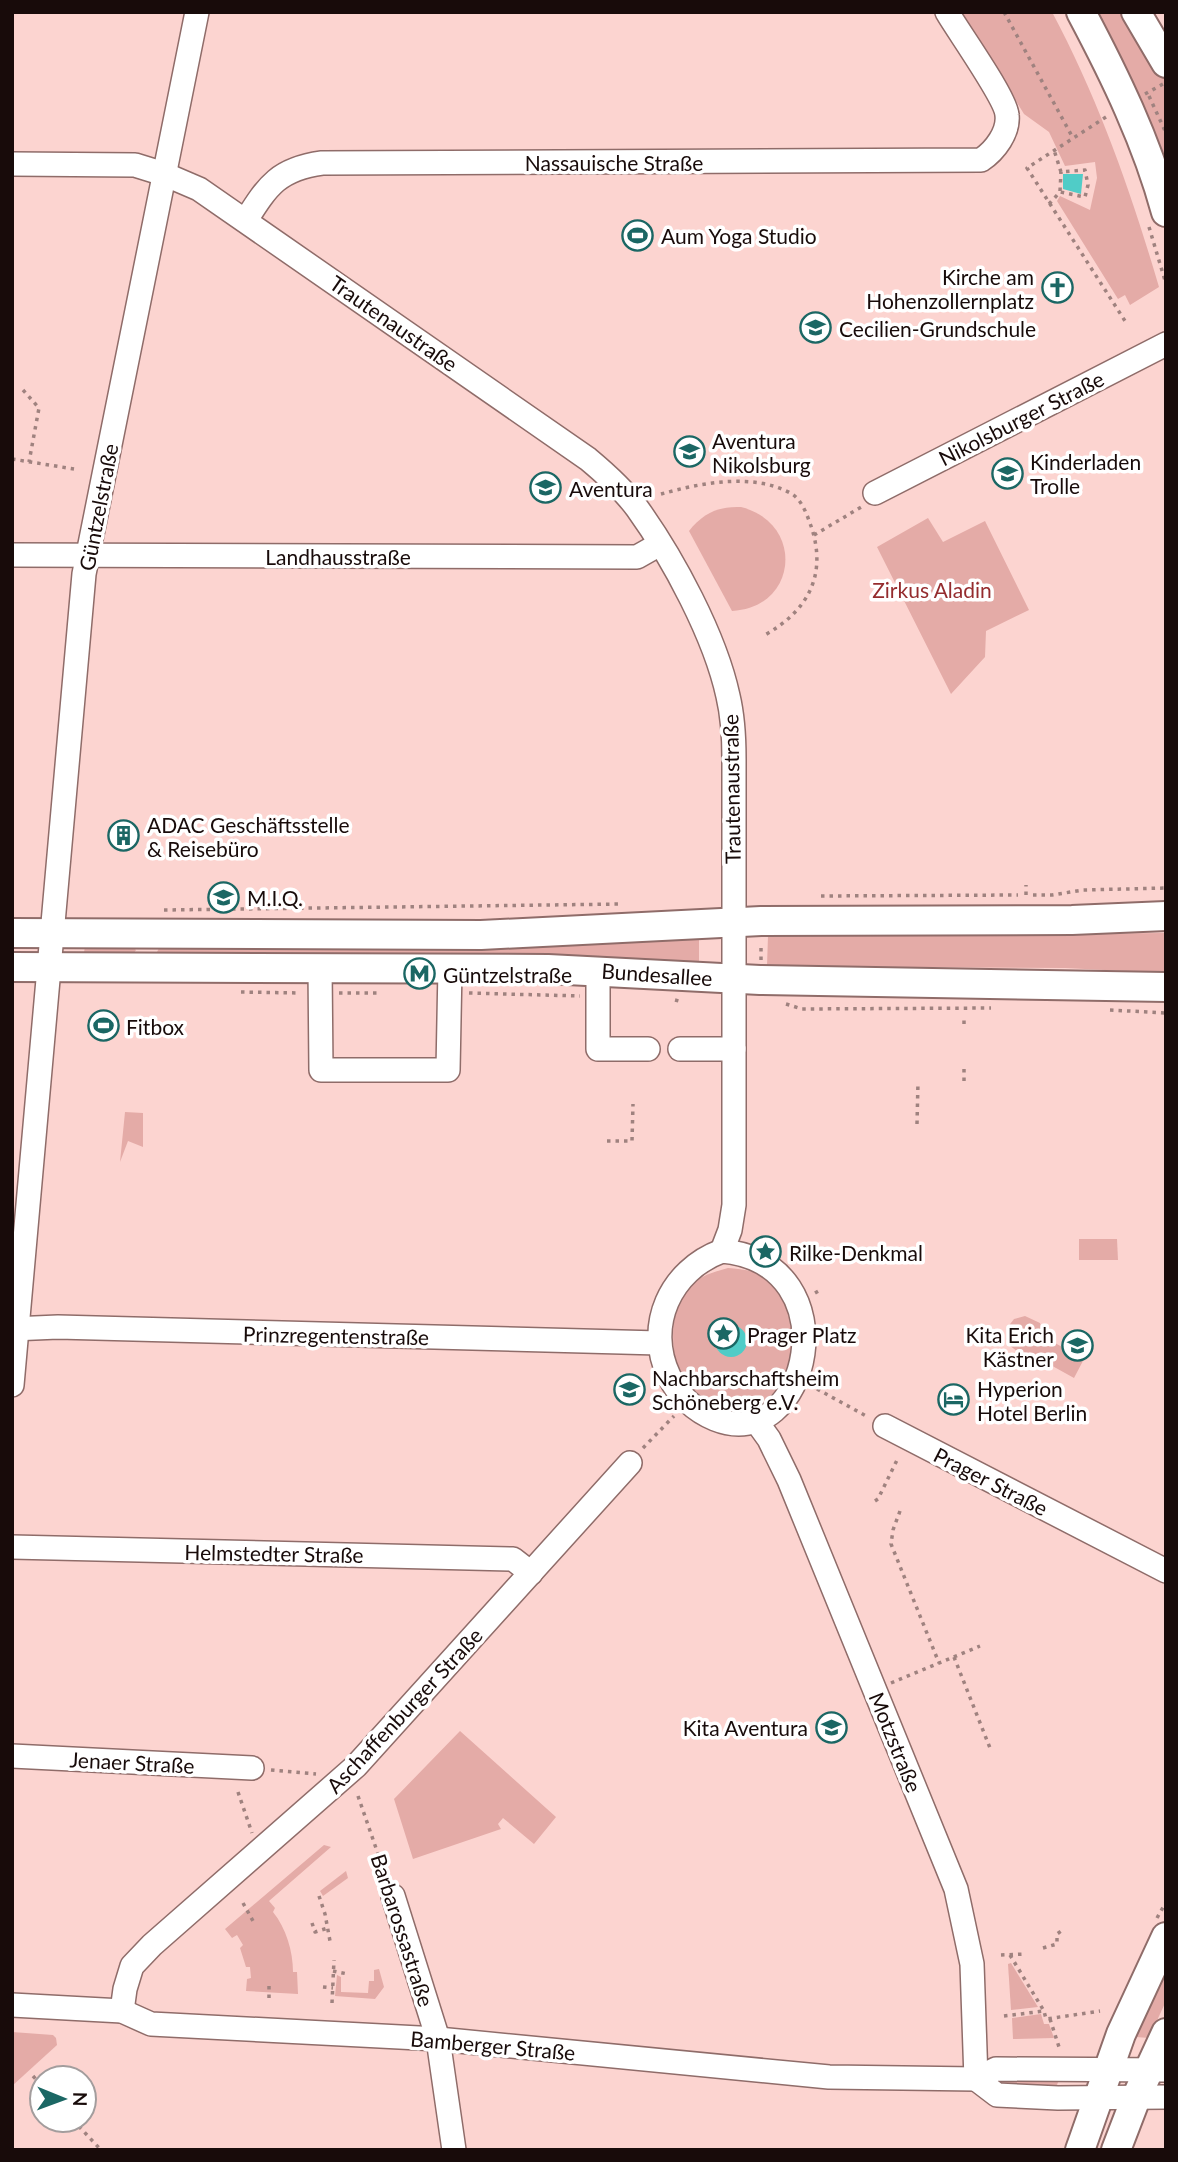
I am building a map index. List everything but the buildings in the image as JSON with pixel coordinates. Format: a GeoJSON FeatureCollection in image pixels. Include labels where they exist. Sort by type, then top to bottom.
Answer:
{"type":"FeatureCollection","features":[{"type":"Feature","properties":{"kind":"main road"},"geometry":{"type":"LineString","coordinates":[[1081,12],[1127,105],[1166,212]]}},
{"type":"Feature","properties":{"kind":"main road"},"geometry":{"type":"LineString","coordinates":[[1136,12],[1166,63]]}},
{"type":"Feature","properties":{"kind":"main road","name":"Bundesallee"},"geometry":{"type":"LineString","coordinates":[[12,933],[53,933],[153,922],[481,935],[734,923],[1072,920],[1166,916]]}},
{"type":"Feature","properties":{"kind":"main road"},"geometry":{"type":"LineString","coordinates":[[148,967],[153,922]]}},
{"type":"Feature","properties":{"kind":"main road","name":"Bundesallee"},"geometry":{"type":"LineString","coordinates":[[12,967],[598,970],[734,979],[1166,987]]}},
{"type":"Feature","properties":{"kind":"main road"},"geometry":{"type":"LineString","coordinates":[[1080,2150],[1107,2070],[1166,1937]]}},
{"type":"Feature","properties":{"kind":"main road"},"geometry":{"type":"LineString","coordinates":[[1116,2150],[1136,2098],[1158,2069],[1166,2033]]}},
{"type":"Feature","properties":{"kind":"street","name":"Güntzelstraße"},"geometry":{"type":"LineString","coordinates":[[12,1385],[84,573],[197,12]]}},
{"type":"Feature","properties":{"kind":"street","name":"Nassauische Straße"},"geometry":{"type":"LineString","coordinates":[[246,220],[266,189],[281,175],[303,166],[322,163],[981,160],[989,155],[999,142],[1006,127],[1005,105],[947,12]]}},
{"type":"Feature","properties":{"kind":"street"},"geometry":{"type":"LineString","coordinates":[[12,164],[126,164],[164,174]]}},
{"type":"Feature","properties":{"kind":"street","name":"Trautenaustraße"},"geometry":{"type":"LineString","coordinates":[[164,174],[199,189],[246,220],[588,459],[623,491],[637,508],[690,597],[717,658],[732,715],[734,1205],[730,1230],[722,1251]]}},
{"type":"Feature","properties":{"kind":"street","name":"Nikolsburger Straße"},"geometry":{"type":"LineString","coordinates":[[876,493],[1166,344]]}},
{"type":"Feature","properties":{"kind":"street","name":"Landhausstraße"},"geometry":{"type":"LineString","coordinates":[[12,555],[637,557],[660,544]]}},
{"type":"Feature","properties":{"kind":"street"},"geometry":{"type":"LineString","coordinates":[[320,967],[321,1070],[448,1070],[450,968]]}},
{"type":"Feature","properties":{"kind":"street"},"geometry":{"type":"LineString","coordinates":[[598,970],[598,1049],[648,1049]]}},
{"type":"Feature","properties":{"kind":"street"},"geometry":{"type":"LineString","coordinates":[[680,1049],[734,1049]]}},
{"type":"Feature","properties":{"kind":"street"},"geometry":{"type":"LineString","coordinates":[[722,1251],[743,1254],[765,1263],[784,1280],[800,1307],[804,1343],[797,1381],[782,1400],[756,1422],[722,1422],[704,1414],[688,1402],[669,1376],[659,1343],[660,1323],[674,1286],[696,1263],[722,1251]]}},
{"type":"Feature","properties":{"kind":"street","name":"Prinzregentenstraße"},"geometry":{"type":"LineString","coordinates":[[15,1329],[58,1327],[659,1343]]}},
{"type":"Feature","properties":{"kind":"street","name":"Motzstraße"},"geometry":{"type":"LineString","coordinates":[[756,1422],[769,1439],[789,1480],[951,1876],[963,1913],[972,1964],[976,2079]]}},
{"type":"Feature","properties":{"kind":"street","name":"Prager Straße"},"geometry":{"type":"LineString","coordinates":[[885,1426],[1166,1571]]}},
{"type":"Feature","properties":{"kind":"street","name":"Aschaffenburger Straße"},"geometry":{"type":"LineString","coordinates":[[122,2011],[132,1966],[190,1911],[339,1783],[630,1463]]}},
{"type":"Feature","properties":{"kind":"street","name":"Helmstedter Straße"},"geometry":{"type":"LineString","coordinates":[[12,1547],[513,1559],[531,1573]]}},
{"type":"Feature","properties":{"kind":"street","name":"Jenaer Straße"},"geometry":{"type":"LineString","coordinates":[[12,1756],[252,1768]]}},
{"type":"Feature","properties":{"kind":"street","name":"Barbarossastraße"},"geometry":{"type":"LineString","coordinates":[[393,1896],[438,2039],[454,2150]]}},
{"type":"Feature","properties":{"kind":"street","name":"Bamberger Straße"},"geometry":{"type":"LineString","coordinates":[[12,2006],[122,2011],[151,2024],[438,2039],[830,2077],[976,2079],[996,2069],[1158,2069]]}},
{"type":"Feature","properties":{"kind":"street","name":"Bamberger Straße"},"geometry":{"type":"LineString","coordinates":[[976,2079],[997,2095],[1096,2099],[1166,2097]]}},
{"type":"Feature","properties":{"kind":"path"},"geometry":{"type":"LineString","coordinates":[[1004,12],[1073,138]]}},
{"type":"Feature","properties":{"kind":"path"},"geometry":{"type":"LineString","coordinates":[[1141,97],[1166,82]]}},
{"type":"Feature","properties":{"kind":"path"},"geometry":{"type":"LineString","coordinates":[[1106,117],[1027,168],[1125,321]]}},
{"type":"Feature","properties":{"kind":"path"},"geometry":{"type":"LineString","coordinates":[[1049,204],[1060,192],[1061,172],[1054,150]]}},
{"type":"Feature","properties":{"kind":"path"},"geometry":{"type":"LineString","coordinates":[[1060,192],[1085,197],[1088,185],[1085,170],[1061,172]]}},
{"type":"Feature","properties":{"kind":"path"},"geometry":{"type":"LineString","coordinates":[[23,390],[39,408],[29,462]]}},
{"type":"Feature","properties":{"kind":"path"},"geometry":{"type":"LineString","coordinates":[[12,459],[74,469]]}},
{"type":"Feature","properties":{"kind":"path"},"geometry":{"type":"LineString","coordinates":[[661,494],[714,483],[773,485],[795,496],[806,511],[817,556],[810,592],[800,610],[783,625],[763,636]]}},
{"type":"Feature","properties":{"kind":"path"},"geometry":{"type":"LineString","coordinates":[[814,536],[859,509]]}},
{"type":"Feature","properties":{"kind":"path"},"geometry":{"type":"LineString","coordinates":[[1026,885],[1026,895]]}},
{"type":"Feature","properties":{"kind":"path"},"geometry":{"type":"LineString","coordinates":[[1033,895],[1083,890],[1166,888]]}},
{"type":"Feature","properties":{"kind":"path"},"geometry":{"type":"LineString","coordinates":[[808,897],[1018,895]]}},
{"type":"Feature","properties":{"kind":"path"},"geometry":{"type":"LineString","coordinates":[[153,922],[630,904]]}},
{"type":"Feature","properties":{"kind":"path"},"geometry":{"type":"LineString","coordinates":[[760,966],[761,936]]}},
{"type":"Feature","properties":{"kind":"path"},"geometry":{"type":"LineString","coordinates":[[778,1002],[802,1009],[991,1008]]}},
{"type":"Feature","properties":{"kind":"path"},"geometry":{"type":"LineString","coordinates":[[1098,1008],[1121,1012],[1166,1013]]}},
{"type":"Feature","properties":{"kind":"path"},"geometry":{"type":"LineString","coordinates":[[964,1018],[964,1024]]}},
{"type":"Feature","properties":{"kind":"path"},"geometry":{"type":"LineString","coordinates":[[964,1069],[964,1081]]}},
{"type":"Feature","properties":{"kind":"path"},"geometry":{"type":"LineString","coordinates":[[917,1124],[918,1082]]}},
{"type":"Feature","properties":{"kind":"path"},"geometry":{"type":"LineString","coordinates":[[607,1141],[632,1141],[633,1104]]}},
{"type":"Feature","properties":{"kind":"path"},"geometry":{"type":"LineString","coordinates":[[815,1293],[822,1289]]}},
{"type":"Feature","properties":{"kind":"path"},"geometry":{"type":"LineString","coordinates":[[817,1389],[885,1426]]}},
{"type":"Feature","properties":{"kind":"path"},"geometry":{"type":"LineString","coordinates":[[630,1463],[688,1402]]}},
{"type":"Feature","properties":{"kind":"path"},"geometry":{"type":"LineString","coordinates":[[875,1501],[898,1458]]}},
{"type":"Feature","properties":{"kind":"path"},"geometry":{"type":"LineString","coordinates":[[900,1511],[892,1530],[891,1544],[939,1663]]}},
{"type":"Feature","properties":{"kind":"path"},"geometry":{"type":"LineString","coordinates":[[875,1689],[980,1646]]}},
{"type":"Feature","properties":{"kind":"path"},"geometry":{"type":"LineString","coordinates":[[954,1657],[990,1748],[987,1749]]}},
{"type":"Feature","properties":{"kind":"path"},"geometry":{"type":"LineString","coordinates":[[252,1768],[320,1774]]}},
{"type":"Feature","properties":{"kind":"path"},"geometry":{"type":"LineString","coordinates":[[238,1792],[252,1833]]}},
{"type":"Feature","properties":{"kind":"path","name":"Barbarossastraße"},"geometry":{"type":"LineString","coordinates":[[358,1796],[393,1896]]}},
{"type":"Feature","properties":{"kind":"path"},"geometry":{"type":"LineString","coordinates":[[319,1896],[330,1941]]}},
{"type":"Feature","properties":{"kind":"path"},"geometry":{"type":"LineString","coordinates":[[243,1903],[253,1921]]}},
{"type":"Feature","properties":{"kind":"path"},"geometry":{"type":"LineString","coordinates":[[312,1923],[315,1931],[328,1928]]}},
{"type":"Feature","properties":{"kind":"path"},"geometry":{"type":"LineString","coordinates":[[1043,1948],[1057,1944],[1057,1934],[1064,1929]]}},
{"type":"Feature","properties":{"kind":"path"},"geometry":{"type":"LineString","coordinates":[[1001,1955],[1025,1954]]}},
{"type":"Feature","properties":{"kind":"path"},"geometry":{"type":"LineString","coordinates":[[1010,1955],[1044,2011],[1046,2019],[1100,2011]]}},
{"type":"Feature","properties":{"kind":"path"},"geometry":{"type":"LineString","coordinates":[[332,2003],[334,1960]]}},
{"type":"Feature","properties":{"kind":"path"},"geometry":{"type":"LineString","coordinates":[[333,1971],[348,1974]]}},
{"type":"Feature","properties":{"kind":"path"},"geometry":{"type":"LineString","coordinates":[[269,1981],[269,1998]]}},
{"type":"Feature","properties":{"kind":"path"},"geometry":{"type":"LineString","coordinates":[[323,1987],[332,1988]]}},
{"type":"Feature","properties":{"kind":"path"},"geometry":{"type":"LineString","coordinates":[[1004,2015],[1044,2011]]}},
{"type":"Feature","properties":{"kind":"path"},"geometry":{"type":"LineString","coordinates":[[1049,2018],[1059,2047]]}},
{"type":"Feature","properties":{"kind":"path"},"geometry":{"type":"LineString","coordinates":[[86,2134],[101,2150]]}},
{"type":"Feature","properties":{"kind":"green space"},"geometry":{"type":"Polygon","coordinates":[[[961,12],[1052,12],[1085,79],[1113,147],[1159,287],[1130,305],[1125,295],[1118,299],[1057,201],[1060,196],[1090,210],[1097,178],[1095,162],[1065,166],[1049,132],[1024,114],[961,12]]]}},
{"type":"Feature","properties":{"kind":"green space"},"geometry":{"type":"Polygon","coordinates":[[[1094,12],[1126,12],[1166,81],[1166,181],[1094,12]]]}},
{"type":"Feature","properties":{"kind":"green space"},"geometry":{"type":"Polygon","coordinates":[[[741,507],[762,516],[776,530],[784,546],[785,564],[781,581],[770,596],[754,606],[732,611],[689,531],[712,512],[741,507]]]}},
{"type":"Feature","properties":{"kind":"green space","name":"Zirkus Aladin"},"geometry":{"type":"Polygon","coordinates":[[[928,518],[943,542],[985,521],[1029,610],[986,631],[985,657],[951,694],[877,547],[928,518]]]}},
{"type":"Feature","properties":{"kind":"green space"},"geometry":{"type":"Polygon","coordinates":[[[1166,933],[1166,973],[1065,968],[767,966],[768,936],[1166,933]]]}},
{"type":"Feature","properties":{"kind":"green space"},"geometry":{"type":"Polygon","coordinates":[[[699,939],[699,963],[519,954],[157,952],[159,948],[518,948],[699,939]]]}},
{"type":"Feature","properties":{"kind":"green space"},"geometry":{"type":"Polygon","coordinates":[[[85,945],[133,947],[136,950],[134,953],[84,953],[85,945]]]}},
{"type":"Feature","properties":{"kind":"green space"},"geometry":{"type":"Polygon","coordinates":[[[125,1112],[143,1113],[143,1147],[128,1141],[120,1162],[125,1112]]]}},
{"type":"Feature","properties":{"kind":"green space"},"geometry":{"type":"Polygon","coordinates":[[[1079,1239],[1117,1239],[1118,1260],[1079,1260],[1079,1239]]]}},
{"type":"Feature","properties":{"kind":"green space"},"geometry":{"type":"Polygon","coordinates":[[[728,1268],[751,1271],[764,1277],[777,1289],[786,1305],[791,1324],[792,1343],[783,1381],[772,1395],[745,1412],[712,1407],[693,1396],[680,1376],[674,1348],[675,1319],[685,1293],[702,1277],[728,1268]]]}},
{"type":"Feature","properties":{"kind":"green space"},"geometry":{"type":"Polygon","coordinates":[[[1025,1316],[1040,1323],[1044,1337],[1084,1359],[1074,1378],[1029,1353],[1018,1352],[1009,1345],[1006,1339],[1007,1328],[1014,1319],[1025,1316]]]}},
{"type":"Feature","properties":{"kind":"green space"},"geometry":{"type":"Polygon","coordinates":[[[460,1731],[556,1817],[534,1844],[503,1818],[498,1824],[501,1829],[413,1859],[394,1799],[460,1731]]]}},
{"type":"Feature","properties":{"kind":"green space"},"geometry":{"type":"Polygon","coordinates":[[[324,1845],[331,1847],[269,1901],[275,1908],[273,1912],[288,1940],[293,1972],[297,1972],[298,1994],[246,1991],[247,1979],[251,1978],[250,1967],[246,1967],[240,1948],[243,1945],[237,1935],[232,1938],[225,1929],[324,1845]]]}},
{"type":"Feature","properties":{"kind":"green space"},"geometry":{"type":"Polygon","coordinates":[[[346,1871],[348,1878],[323,1896],[320,1891],[346,1871]]]}},
{"type":"Feature","properties":{"kind":"green space"},"geometry":{"type":"Polygon","coordinates":[[[1011,1963],[1038,2007],[1011,2010],[1008,1964],[1011,1963]]]}},
{"type":"Feature","properties":{"kind":"green space"},"geometry":{"type":"Polygon","coordinates":[[[379,1969],[384,1987],[375,1999],[335,1996],[337,1975],[341,1977],[341,1992],[368,1993],[369,1981],[374,1981],[374,1970],[379,1969]]]}},
{"type":"Feature","properties":{"kind":"green space"},"geometry":{"type":"Polygon","coordinates":[[[1166,1971],[1166,2001],[1149,2038],[1136,2037],[1166,1971]]]}},
{"type":"Feature","properties":{"kind":"green space"},"geometry":{"type":"Polygon","coordinates":[[[1041,2014],[1044,2024],[1049,2024],[1054,2038],[1013,2039],[1012,2018],[1041,2014]]]}},
{"type":"Feature","properties":{"kind":"green space"},"geometry":{"type":"Polygon","coordinates":[[[12,2032],[53,2035],[57,2045],[36,2064],[28,2064],[28,2071],[12,2086],[12,2032]]]}},
{"type":"Feature","properties":{"kind":"green space"},"geometry":{"type":"Polygon","coordinates":[[[1061,2076],[1055,2089],[998,2087],[989,2077],[1061,2076]]]}},
{"type":"Feature","properties":{"kind":"water"},"geometry":{"type":"Polygon","coordinates":[[[1063,174],[1083,174],[1081,194],[1063,189],[1063,174]]]}},
{"type":"Feature","properties":{"kind":"water"},"geometry":{"type":"Polygon","coordinates":[[[731,1325],[742,1330],[747,1341],[742,1352],[731,1357],[720,1352],[715,1341],[720,1330],[731,1325]]]}},
{"type":"Feature","properties":{"kind":"place","name":"Aum Yoga Studio"},"geometry":{"type":"Point","coordinates":[638,235]}},
{"type":"Feature","properties":{"kind":"place","name":"Kirche am Hohenzollernplatz"},"geometry":{"type":"Point","coordinates":[1057,288]}},
{"type":"Feature","properties":{"kind":"place","name":"Cecilien-Grundschule"},"geometry":{"type":"Point","coordinates":[816,328]}},
{"type":"Feature","properties":{"kind":"place","name":"Aventura Nikolsburg"},"geometry":{"type":"Point","coordinates":[689,452]}},
{"type":"Feature","properties":{"kind":"place","name":"Kinderladen Trolle"},"geometry":{"type":"Point","coordinates":[1007,473]}},
{"type":"Feature","properties":{"kind":"place","name":"Aventura"},"geometry":{"type":"Point","coordinates":[546,488]}},
{"type":"Feature","properties":{"kind":"place","name":"ADAC Geschäftsstelle & Reisebüro"},"geometry":{"type":"Point","coordinates":[124,836]}},
{"type":"Feature","properties":{"kind":"place","name":"M.I.Q."},"geometry":{"type":"Point","coordinates":[224,897]}},
{"type":"Feature","properties":{"kind":"place","name":"Güntzelstraße"},"geometry":{"type":"Point","coordinates":[420,974]}},
{"type":"Feature","properties":{"kind":"place","name":"Fitbox"},"geometry":{"type":"Point","coordinates":[103,1026]}},
{"type":"Feature","properties":{"kind":"place","name":"Rilke-Denkmal"},"geometry":{"type":"Point","coordinates":[766,1252]}},
{"type":"Feature","properties":{"kind":"place","name":"Prager Platz"},"geometry":{"type":"Point","coordinates":[724,1334]}},
{"type":"Feature","properties":{"kind":"place","name":"Kita Erich Kästner"},"geometry":{"type":"Point","coordinates":[1077,1346]}},
{"type":"Feature","properties":{"kind":"place","name":"Nachbarschaftsheim Schöneberg e.V."},"geometry":{"type":"Point","coordinates":[629,1389]}},
{"type":"Feature","properties":{"kind":"place","name":"Hyperion Hotel Berlin"},"geometry":{"type":"Point","coordinates":[954,1400]}},
{"type":"Feature","properties":{"kind":"place","name":"Kita Aventura"},"geometry":{"type":"Point","coordinates":[831,1727]}}]}
